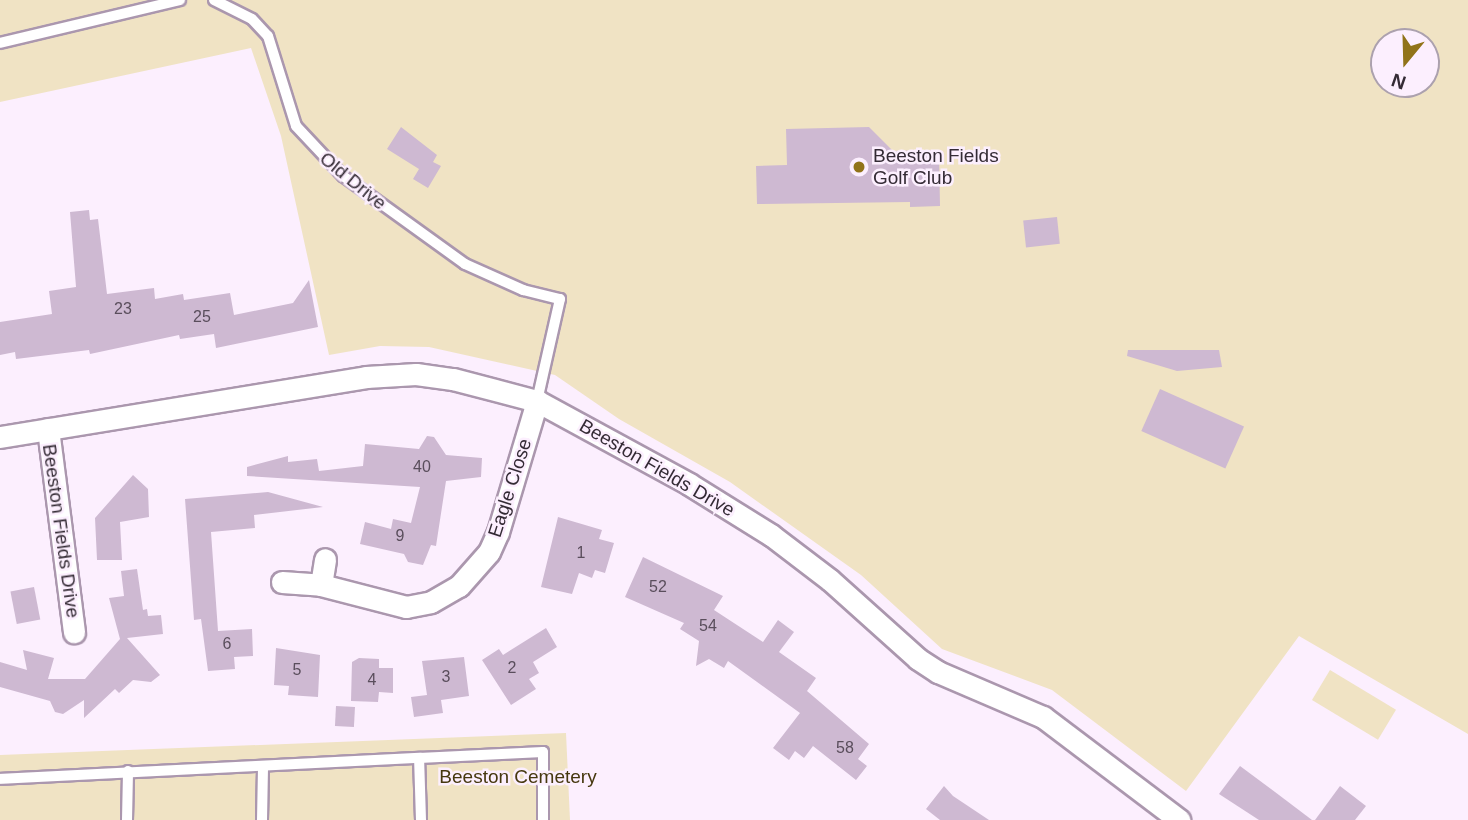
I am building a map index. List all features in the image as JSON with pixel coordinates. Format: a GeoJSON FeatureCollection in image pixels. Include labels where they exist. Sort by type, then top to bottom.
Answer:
{"type":"FeatureCollection","features":[{"type":"Feature","properties":{"kind":"street","name":"Beeston Fields Drive"},"geometry":{"type":"LineString","coordinates":[[0,437],[366,377],[416,374],[453,379],[537,401],[689,484],[771,535],[830,579],[918,659],[938,672],[1043,717],[1179,820]]}},
{"type":"Feature","properties":{"kind":"street","name":"Eagle Close"},"geometry":{"type":"LineString","coordinates":[[282,582],[321,585],[406,607],[431,602],[459,586],[489,552],[498,532],[537,401]]}},
{"type":"Feature","properties":{"kind":"street","name":"Beeston Fields Drive"},"geometry":{"type":"LineString","coordinates":[[48,429],[74,632]]}},
{"type":"Feature","properties":{"kind":"street"},"geometry":{"type":"LineString","coordinates":[[321,585],[325,559]]}},
{"type":"Feature","properties":{"kind":"lane"},"geometry":{"type":"LineString","coordinates":[[0,43],[180,0]]}},
{"type":"Feature","properties":{"kind":"lane","name":"Old Drive"},"geometry":{"type":"LineString","coordinates":[[214,0],[253,19],[268,36],[296,126],[344,176],[465,264],[523,290],[560,299],[537,401]]}},
{"type":"Feature","properties":{"kind":"lane"},"geometry":{"type":"LineString","coordinates":[[0,779],[543,752],[543,820]]}},
{"type":"Feature","properties":{"kind":"lane"},"geometry":{"type":"LineString","coordinates":[[419,758],[421,820]]}},
{"type":"Feature","properties":{"kind":"lane"},"geometry":{"type":"LineString","coordinates":[[262,820],[263,767]]}},
{"type":"Feature","properties":{"kind":"lane"},"geometry":{"type":"LineString","coordinates":[[127,820],[128,771]]}},
{"type":"Feature","properties":{"kind":"green space"},"geometry":{"type":"Polygon","coordinates":[[[0,0],[1468,0],[1468,734],[1299,636],[1186,791],[1052,690],[942,649],[861,575],[730,482],[619,419],[555,375],[429,347],[380,346],[329,355],[281,136],[251,48],[0,102],[0,0]]]}},
{"type":"Feature","properties":{"kind":"green space"},"geometry":{"type":"Polygon","coordinates":[[[1330,670],[1396,710],[1378,740],[1312,700],[1330,670]]]}},
{"type":"Feature","properties":{"kind":"green space","name":"Beeston Cemetery"},"geometry":{"type":"Polygon","coordinates":[[[566,733],[570,820],[0,820],[0,755],[566,733]]]}},
{"type":"Feature","properties":{"kind":"building"},"geometry":{"type":"Polygon","coordinates":[[[401,127],[437,155],[433,162],[441,166],[428,188],[413,179],[419,169],[387,149],[401,127]]]}},
{"type":"Feature","properties":{"kind":"building","name":"Beeston Fields Golf Club"},"geometry":{"type":"Polygon","coordinates":[[[869,127],[893,151],[939,150],[940,206],[910,207],[910,202],[757,204],[756,166],[787,165],[786,129],[869,127]]]}},
{"type":"Feature","properties":{"kind":"building"},"geometry":{"type":"Polygon","coordinates":[[[89,210],[90,220],[98,219],[107,294],[154,288],[155,299],[183,294],[184,300],[230,293],[234,315],[293,303],[309,280],[318,327],[216,348],[214,334],[180,339],[179,335],[90,354],[89,350],[16,359],[15,352],[0,355],[0,322],[52,314],[49,291],[76,287],[70,212],[89,210]]]}},
{"type":"Feature","properties":{"kind":"building"},"geometry":{"type":"Polygon","coordinates":[[[1057,217],[1060,244],[1026,247],[1023,221],[1057,217]]]}},
{"type":"Feature","properties":{"kind":"building"},"geometry":{"type":"Polygon","coordinates":[[[1128,350],[1219,350],[1222,367],[1177,371],[1127,356],[1128,350]]]}},
{"type":"Feature","properties":{"kind":"building"},"geometry":{"type":"Polygon","coordinates":[[[1160,389],[1244,426],[1225,468],[1141,431],[1160,389]]]}},
{"type":"Feature","properties":{"kind":"building"},"geometry":{"type":"Polygon","coordinates":[[[427,436],[434,437],[446,455],[482,458],[481,477],[446,481],[436,546],[431,545],[423,565],[408,562],[404,554],[360,544],[365,522],[391,529],[393,519],[411,523],[420,487],[247,476],[247,467],[288,456],[288,462],[317,459],[319,471],[363,466],[365,444],[419,449],[427,436]]]}},
{"type":"Feature","properties":{"kind":"building"},"geometry":{"type":"Polygon","coordinates":[[[133,475],[148,489],[149,517],[120,522],[122,560],[97,560],[95,518],[133,475]]]}},
{"type":"Feature","properties":{"kind":"building"},"geometry":{"type":"Polygon","coordinates":[[[268,492],[323,507],[254,515],[255,528],[211,532],[218,631],[252,629],[253,656],[234,657],[235,669],[208,671],[201,619],[194,620],[185,499],[268,492]]]}},
{"type":"Feature","properties":{"kind":"building"},"geometry":{"type":"Polygon","coordinates":[[[558,517],[602,530],[599,539],[614,543],[605,573],[595,570],[592,578],[579,573],[572,594],[541,587],[558,517]]]}},
{"type":"Feature","properties":{"kind":"building"},"geometry":{"type":"Polygon","coordinates":[[[643,557],[723,596],[714,610],[763,642],[778,620],[794,632],[779,652],[816,678],[807,691],[869,744],[858,759],[867,766],[856,780],[813,746],[804,758],[795,751],[789,760],[773,748],[800,713],[728,661],[724,668],[709,659],[696,666],[699,641],[680,629],[684,623],[625,597],[643,557]]]}},
{"type":"Feature","properties":{"kind":"building"},"geometry":{"type":"Polygon","coordinates":[[[137,569],[143,610],[147,609],[148,616],[161,615],[163,634],[127,638],[160,675],[151,682],[133,680],[119,693],[115,689],[84,718],[84,700],[63,714],[55,712],[50,701],[0,687],[0,662],[27,670],[23,650],[54,658],[48,679],[85,679],[120,639],[109,598],[124,596],[121,571],[137,569]]]}},
{"type":"Feature","properties":{"kind":"building"},"geometry":{"type":"Polygon","coordinates":[[[34,587],[40,619],[17,624],[10,592],[34,587]]]}},
{"type":"Feature","properties":{"kind":"building"},"geometry":{"type":"Polygon","coordinates":[[[546,628],[557,647],[533,662],[539,673],[529,679],[536,689],[511,705],[482,660],[499,649],[503,655],[546,628]]]}},
{"type":"Feature","properties":{"kind":"building"},"geometry":{"type":"Polygon","coordinates":[[[276,648],[320,655],[318,697],[288,695],[289,686],[274,685],[276,648]]]}},
{"type":"Feature","properties":{"kind":"building"},"geometry":{"type":"Polygon","coordinates":[[[464,657],[469,696],[441,700],[443,713],[414,717],[411,697],[427,695],[422,661],[464,657]]]}},
{"type":"Feature","properties":{"kind":"building"},"geometry":{"type":"Polygon","coordinates":[[[359,658],[379,659],[379,668],[393,668],[393,693],[379,692],[378,702],[351,701],[352,662],[359,658]]]}},
{"type":"Feature","properties":{"kind":"building"},"geometry":{"type":"Polygon","coordinates":[[[336,706],[355,707],[354,727],[335,726],[336,706]]]}},
{"type":"Feature","properties":{"kind":"building"},"geometry":{"type":"Polygon","coordinates":[[[1240,766],[1312,820],[1259,820],[1219,794],[1240,766]]]}},
{"type":"Feature","properties":{"kind":"building"},"geometry":{"type":"Polygon","coordinates":[[[944,786],[953,796],[989,820],[940,820],[926,809],[944,786]]]}},
{"type":"Feature","properties":{"kind":"building"},"geometry":{"type":"Polygon","coordinates":[[[1340,786],[1366,806],[1355,820],[1315,820],[1340,786]]]}},
{"type":"Feature","properties":{"kind":"place","name":"Beeston Fields Golf Club"},"geometry":{"type":"Point","coordinates":[859,167]}}]}
